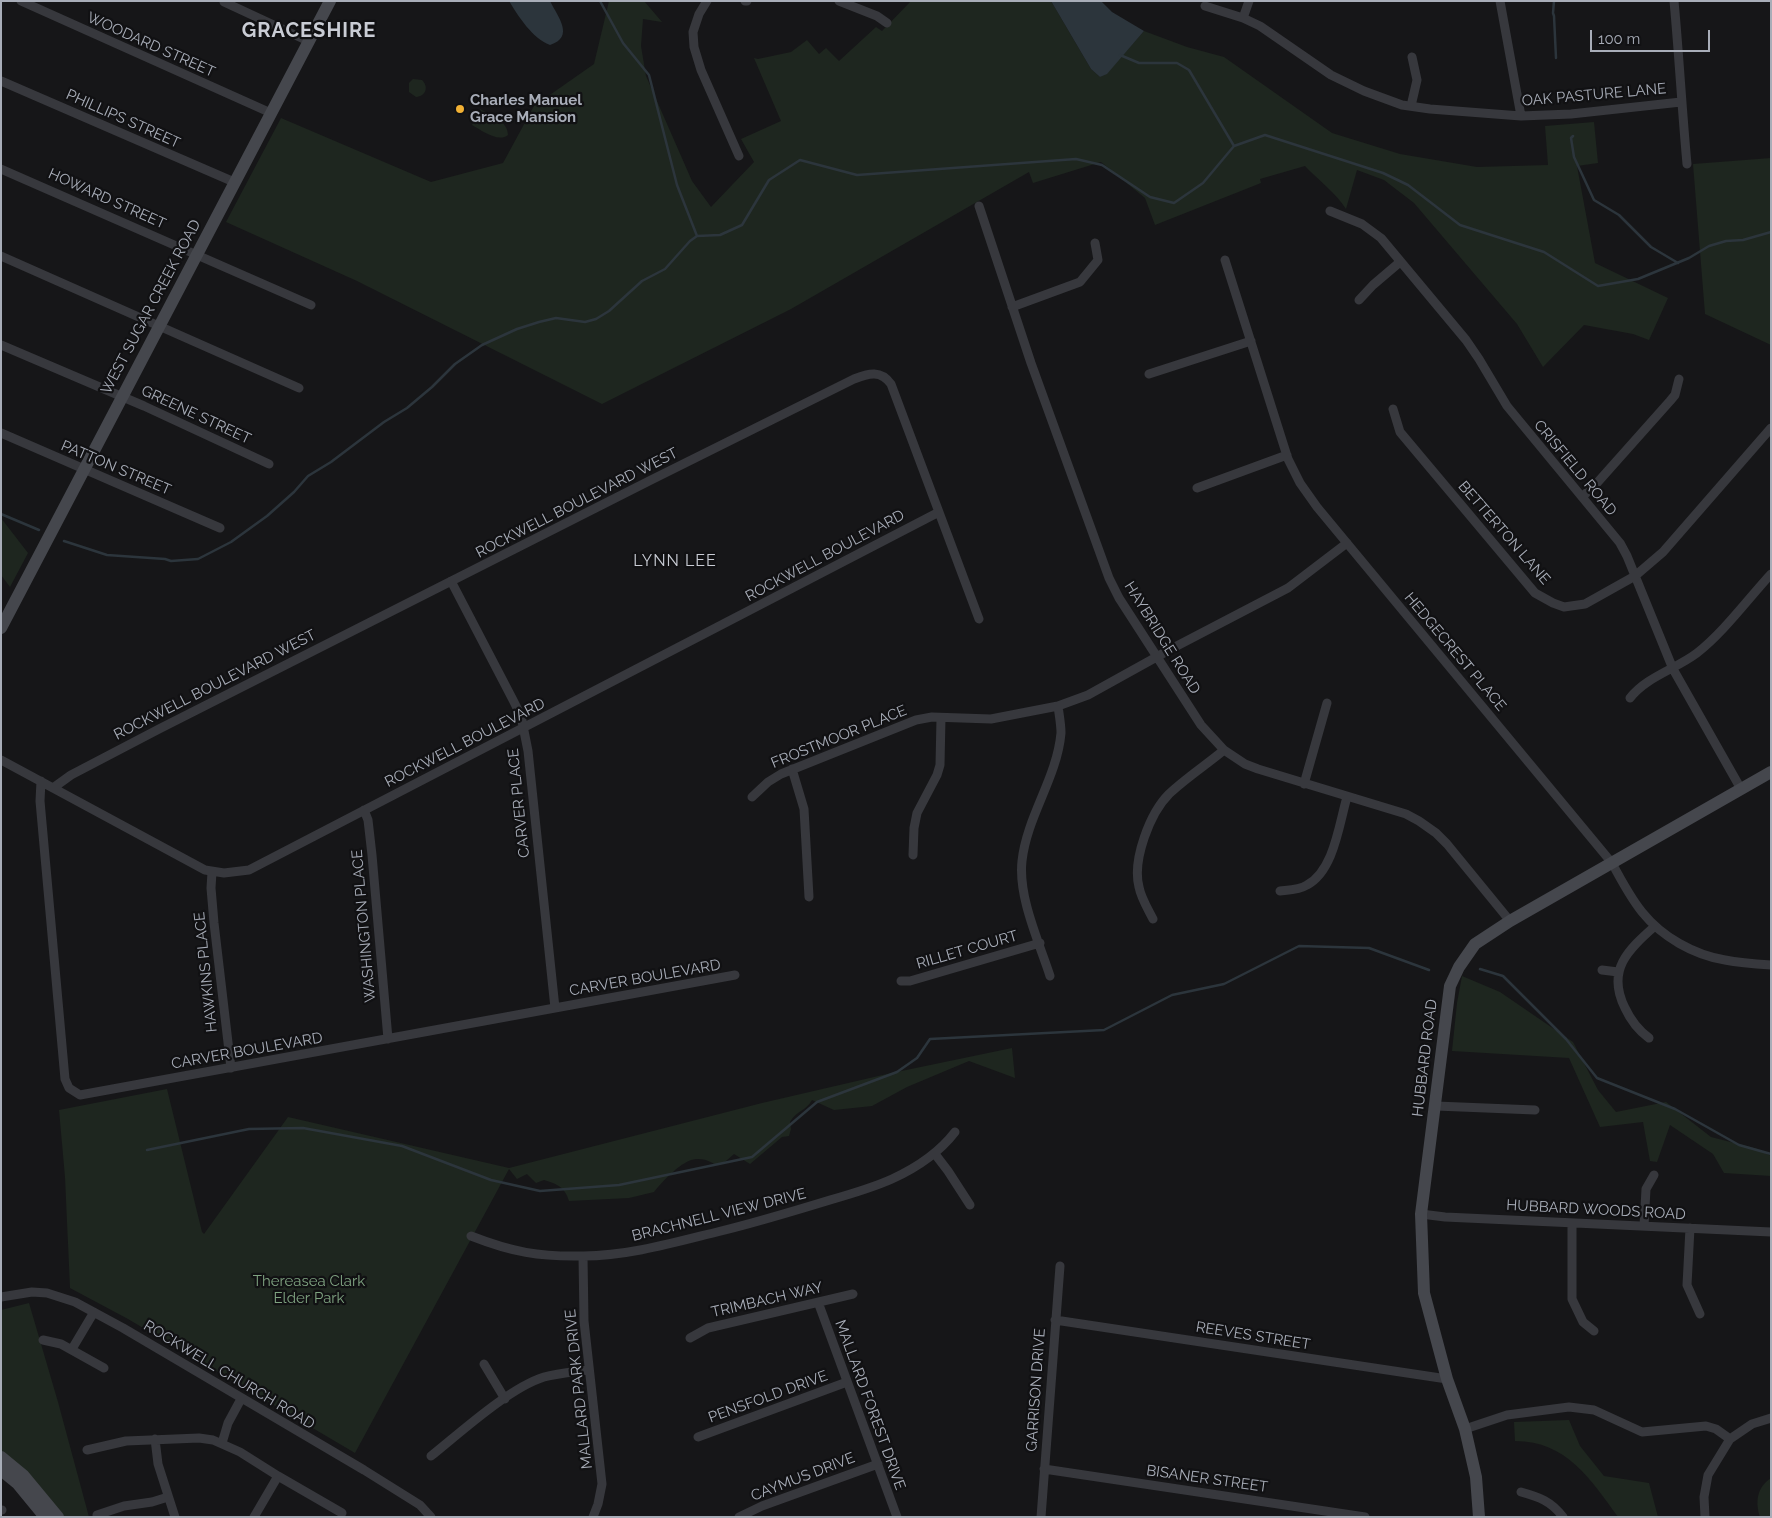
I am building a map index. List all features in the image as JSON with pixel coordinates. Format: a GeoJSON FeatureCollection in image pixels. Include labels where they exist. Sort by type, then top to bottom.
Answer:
{"type":"FeatureCollection","features":[{"type":"Feature","properties":{"kind":"main road","name":"WEST SUGAR CREEK ROAD"},"geometry":{"type":"LineString","coordinates":[[1,628],[330,1]]}},
{"type":"Feature","properties":{"kind":"main road","name":"HUBBARD ROAD"},"geometry":{"type":"LineString","coordinates":[[1479,1517],[1476,1477],[1465,1429],[1447,1379],[1424,1293],[1421,1214],[1450,986],[1459,967],[1475,944],[1510,920],[1771,772]]}},
{"type":"Feature","properties":{"kind":"main road"},"geometry":{"type":"LineString","coordinates":[[1,1457],[24,1476],[58,1517]]}},
{"type":"Feature","properties":{"kind":"main road"},"geometry":{"type":"LineString","coordinates":[[1,1470],[17,1483],[46,1517]]}},
{"type":"Feature","properties":{"kind":"street","name":"WOODARD STREET"},"geometry":{"type":"LineString","coordinates":[[21,1],[270,113]]}},
{"type":"Feature","properties":{"kind":"street"},"geometry":{"type":"LineString","coordinates":[[707,1],[699,14],[693,32],[694,47],[739,156]]}},
{"type":"Feature","properties":{"kind":"street"},"geometry":{"type":"LineString","coordinates":[[839,1],[877,16],[887,23]]}},
{"type":"Feature","properties":{"kind":"street"},"geometry":{"type":"LineString","coordinates":[[1243,18],[1249,1]]}},
{"type":"Feature","properties":{"kind":"street"},"geometry":{"type":"LineString","coordinates":[[1500,1],[1521,116]]}},
{"type":"Feature","properties":{"kind":"street"},"geometry":{"type":"LineString","coordinates":[[1674,1],[1687,164]]}},
{"type":"Feature","properties":{"kind":"street"},"geometry":{"type":"LineString","coordinates":[[224,2],[308,41]]}},
{"type":"Feature","properties":{"kind":"street","name":"OAK PASTURE LANE"},"geometry":{"type":"LineString","coordinates":[[1205,6],[1243,18],[1271,34],[1331,75],[1364,91],[1402,105],[1521,116],[1562,114],[1681,102]]}},
{"type":"Feature","properties":{"kind":"street"},"geometry":{"type":"LineString","coordinates":[[1412,56],[1417,80],[1412,106]]}},
{"type":"Feature","properties":{"kind":"street","name":"PHILLIPS STREET"},"geometry":{"type":"LineString","coordinates":[[1,81],[234,182]]}},
{"type":"Feature","properties":{"kind":"street","name":"HOWARD STREET"},"geometry":{"type":"LineString","coordinates":[[1,169],[311,304]]}},
{"type":"Feature","properties":{"kind":"street","name":"HAYBRIDGE ROAD"},"geometry":{"type":"LineString","coordinates":[[979,206],[1012,307],[1109,578],[1119,598],[1201,724],[1224,750],[1244,764],[1406,814],[1427,826],[1447,844],[1510,920]]}},
{"type":"Feature","properties":{"kind":"street","name":"CRISFIELD ROAD"},"geometry":{"type":"LineString","coordinates":[[1330,212],[1349,218],[1381,238],[1466,340],[1507,406],[1620,543],[1673,669],[1741,789]]}},
{"type":"Feature","properties":{"kind":"street"},"geometry":{"type":"LineString","coordinates":[[1012,307],[1080,282],[1098,260],[1095,243]]}},
{"type":"Feature","properties":{"kind":"street"},"geometry":{"type":"LineString","coordinates":[[1,256],[299,388]]}},
{"type":"Feature","properties":{"kind":"street","name":"HEDGECREST PLACE"},"geometry":{"type":"LineString","coordinates":[[1225,260],[1287,455],[1295,475],[1308,494],[1612,863],[1634,901],[1655,926],[1686,947],[1704,954],[1724,960],[1771,965]]}},
{"type":"Feature","properties":{"kind":"street"},"geometry":{"type":"LineString","coordinates":[[1359,300],[1372,285],[1400,262]]}},
{"type":"Feature","properties":{"kind":"street"},"geometry":{"type":"LineString","coordinates":[[1150,374],[1250,341]]}},
{"type":"Feature","properties":{"kind":"street","name":"GREENE STREET"},"geometry":{"type":"LineString","coordinates":[[1,344],[269,464]]}},
{"type":"Feature","properties":{"kind":"street","name":"ROCKWELL BOULEVARD WEST"},"geometry":{"type":"LineString","coordinates":[[53,788],[71,775],[159,728],[854,379],[870,374],[883,375],[892,384],[979,619]]}},
{"type":"Feature","properties":{"kind":"street"},"geometry":{"type":"LineString","coordinates":[[1582,497],[1675,395],[1679,379]]}},
{"type":"Feature","properties":{"kind":"street","name":"BETTERTON LANE"},"geometry":{"type":"LineString","coordinates":[[1392,409],[1400,432],[1535,593],[1553,603],[1564,606],[1585,604],[1635,576],[1663,552],[1771,428]]}},
{"type":"Feature","properties":{"kind":"street","name":"PATTON STREET"},"geometry":{"type":"LineString","coordinates":[[1,433],[220,528]]}},
{"type":"Feature","properties":{"kind":"street"},"geometry":{"type":"LineString","coordinates":[[1197,488],[1287,455]]}},
{"type":"Feature","properties":{"kind":"street","name":"ROCKWELL BOULEVARD"},"geometry":{"type":"LineString","coordinates":[[1,760],[205,870],[236,873],[253,868],[939,512]]}},
{"type":"Feature","properties":{"kind":"street","name":"FROSTMOOR PLACE"},"geometry":{"type":"LineString","coordinates":[[752,797],[768,782],[792,769],[916,720],[941,718],[991,719],[1058,706],[1088,696],[1157,656],[1288,588],[1347,543]]}},
{"type":"Feature","properties":{"kind":"street"},"geometry":{"type":"LineString","coordinates":[[1630,698],[1651,680],[1673,669],[1706,645],[1771,574]]}},
{"type":"Feature","properties":{"kind":"street","name":"CARVER PLACE"},"geometry":{"type":"LineString","coordinates":[[451,581],[514,700],[524,728],[528,750],[555,1008]]}},
{"type":"Feature","properties":{"kind":"street"},"geometry":{"type":"LineString","coordinates":[[1304,784],[1327,703]]}},
{"type":"Feature","properties":{"kind":"street"},"geometry":{"type":"LineString","coordinates":[[1050,976],[1024,893],[1022,862],[1026,840],[1058,751],[1061,731],[1058,706]]}},
{"type":"Feature","properties":{"kind":"street"},"geometry":{"type":"LineString","coordinates":[[913,855],[914,828],[917,813],[937,776],[940,765],[941,718]]}},
{"type":"Feature","properties":{"kind":"street"},"geometry":{"type":"LineString","coordinates":[[1152,919],[1139,888],[1137,868],[1138,859],[1155,812],[1169,794],[1224,750]]}},
{"type":"Feature","properties":{"kind":"street"},"geometry":{"type":"LineString","coordinates":[[792,769],[804,809],[810,897]]}},
{"type":"Feature","properties":{"kind":"street","name":"CARVER BOULEVARD"},"geometry":{"type":"LineString","coordinates":[[41,782],[40,801],[50,926],[66,1079],[69,1088],[83,1095],[735,975]]}},
{"type":"Feature","properties":{"kind":"street"},"geometry":{"type":"LineString","coordinates":[[1280,891],[1298,889],[1307,885],[1324,869],[1333,846],[1347,797]]}},
{"type":"Feature","properties":{"kind":"street","name":"WASHINGTON PLACE"},"geometry":{"type":"LineString","coordinates":[[364,810],[368,820],[372,855],[388,1039]]}},
{"type":"Feature","properties":{"kind":"street","name":"HAWKINS PLACE"},"geometry":{"type":"LineString","coordinates":[[212,872],[211,888],[214,923],[231,1068]]}},
{"type":"Feature","properties":{"kind":"street"},"geometry":{"type":"LineString","coordinates":[[1649,1038],[1634,1025],[1620,998],[1617,982],[1621,964],[1630,951],[1655,926]]}},
{"type":"Feature","properties":{"kind":"street","name":"RILLET COURT"},"geometry":{"type":"LineString","coordinates":[[901,981],[910,981],[1040,943]]}},
{"type":"Feature","properties":{"kind":"street"},"geometry":{"type":"LineString","coordinates":[[1602,970],[1618,972]]}},
{"type":"Feature","properties":{"kind":"street"},"geometry":{"type":"LineString","coordinates":[[1436,1106],[1535,1110]]}},
{"type":"Feature","properties":{"kind":"street","name":"BRACHNELL VIEW DRIVE"},"geometry":{"type":"LineString","coordinates":[[472,1236],[496,1246],[526,1254],[583,1256],[644,1249],[777,1217],[879,1184],[904,1173],[935,1154],[955,1132]]}},
{"type":"Feature","properties":{"kind":"street"},"geometry":{"type":"LineString","coordinates":[[935,1154],[970,1205]]}},
{"type":"Feature","properties":{"kind":"street"},"geometry":{"type":"LineString","coordinates":[[1644,1226],[1644,1198],[1649,1182],[1654,1175]]}},
{"type":"Feature","properties":{"kind":"street","name":"HUBBARD WOODS ROAD"},"geometry":{"type":"LineString","coordinates":[[1421,1214],[1444,1217],[1771,1232]]}},
{"type":"Feature","properties":{"kind":"street"},"geometry":{"type":"LineString","coordinates":[[1572,1223],[1572,1299],[1583,1322],[1594,1331]]}},
{"type":"Feature","properties":{"kind":"street"},"geometry":{"type":"LineString","coordinates":[[1690,1228],[1686,1285],[1700,1314]]}},
{"type":"Feature","properties":{"kind":"street","name":"MALLARD PARK DRIVE"},"geometry":{"type":"LineString","coordinates":[[583,1256],[584,1322],[602,1484],[593,1517]]}},
{"type":"Feature","properties":{"kind":"street","name":"GARRISON DRIVE"},"geometry":{"type":"LineString","coordinates":[[1041,1517],[1060,1266]]}},
{"type":"Feature","properties":{"kind":"street","name":"ROCKWELL CHURCH ROAD"},"geometry":{"type":"LineString","coordinates":[[1,1297],[25,1292],[47,1293],[68,1299],[94,1312],[420,1505],[431,1517]]}},
{"type":"Feature","properties":{"kind":"street","name":"TRIMBACH WAY"},"geometry":{"type":"LineString","coordinates":[[690,1338],[708,1328],[853,1294]]}},
{"type":"Feature","properties":{"kind":"street","name":"MALLARD FOREST DRIVE"},"geometry":{"type":"LineString","coordinates":[[818,1302],[897,1517]]}},
{"type":"Feature","properties":{"kind":"street"},"geometry":{"type":"LineString","coordinates":[[72,1350],[94,1312]]}},
{"type":"Feature","properties":{"kind":"street","name":"REEVES STREET"},"geometry":{"type":"LineString","coordinates":[[1055,1320],[1447,1379]]}},
{"type":"Feature","properties":{"kind":"street"},"geometry":{"type":"LineString","coordinates":[[43,1340],[61,1344],[104,1368]]}},
{"type":"Feature","properties":{"kind":"street"},"geometry":{"type":"LineString","coordinates":[[484,1364],[505,1399]]}},
{"type":"Feature","properties":{"kind":"street"},"geometry":{"type":"LineString","coordinates":[[431,1456],[505,1399],[528,1384],[552,1375],[589,1370]]}},
{"type":"Feature","properties":{"kind":"street","name":"PENSFOLD DRIVE"},"geometry":{"type":"LineString","coordinates":[[698,1437],[847,1382]]}},
{"type":"Feature","properties":{"kind":"street"},"geometry":{"type":"LineString","coordinates":[[222,1443],[230,1417],[241,1399]]}},
{"type":"Feature","properties":{"kind":"street"},"geometry":{"type":"LineString","coordinates":[[1465,1429],[1507,1415],[1580,1407],[1594,1410],[1642,1432],[1706,1426],[1716,1429],[1730,1439]]}},
{"type":"Feature","properties":{"kind":"street"},"geometry":{"type":"LineString","coordinates":[[1705,1517],[1704,1497],[1708,1476],[1730,1439],[1752,1424],[1771,1418]]}},
{"type":"Feature","properties":{"kind":"street"},"geometry":{"type":"LineString","coordinates":[[87,1450],[126,1441],[199,1438],[222,1443],[342,1512]]}},
{"type":"Feature","properties":{"kind":"street"},"geometry":{"type":"LineString","coordinates":[[156,1440],[158,1464],[175,1517]]}},
{"type":"Feature","properties":{"kind":"street","name":"CAYMUS DRIVE"},"geometry":{"type":"LineString","coordinates":[[739,1517],[762,1506],[878,1464]]}},
{"type":"Feature","properties":{"kind":"street","name":"BISANER STREET"},"geometry":{"type":"LineString","coordinates":[[1044,1469],[1365,1517]]}},
{"type":"Feature","properties":{"kind":"street"},"geometry":{"type":"LineString","coordinates":[[254,1517],[278,1476]]}},
{"type":"Feature","properties":{"kind":"street"},"geometry":{"type":"LineString","coordinates":[[1521,1492],[1546,1500],[1563,1517]]}},
{"type":"Feature","properties":{"kind":"street"},"geometry":{"type":"LineString","coordinates":[[97,1515],[124,1506],[152,1502],[168,1496]]}},
{"type":"Feature","properties":{"kind":"green space"},"geometry":{"type":"Polygon","coordinates":[[[609,1],[644,1],[662,22],[643,19],[641,46],[646,76],[692,181],[711,207],[754,162],[741,139],[781,121],[754,58],[758,59],[791,52],[807,40],[819,54],[826,48],[839,61],[876,27],[882,31],[911,1],[1051,1],[1091,69],[1100,77],[1107,73],[1144,31],[1187,47],[1224,57],[1332,133],[1400,154],[1477,167],[1548,165],[1545,126],[1594,122],[1598,163],[1577,166],[1595,263],[1668,298],[1649,340],[1633,334],[1584,325],[1543,367],[1517,324],[1414,203],[1384,180],[1357,170],[1346,209],[1332,192],[1305,166],[1260,179],[1261,183],[1155,225],[1145,198],[1101,162],[1033,183],[1029,172],[791,309],[602,404],[357,281],[226,222],[281,118],[431,182],[503,163],[534,106],[594,64],[609,1]]]}},
{"type":"Feature","properties":{"kind":"green space"},"geometry":{"type":"Polygon","coordinates":[[[413,79],[422,80],[424,83],[426,88],[422,95],[416,97],[409,92],[409,83],[413,79]]]}},
{"type":"Feature","properties":{"kind":"green space"},"geometry":{"type":"Polygon","coordinates":[[[480,109],[502,122],[508,135],[499,138],[495,137],[472,125],[480,109]]]}},
{"type":"Feature","properties":{"kind":"green space"},"geometry":{"type":"Polygon","coordinates":[[[1771,158],[1771,345],[1705,314],[1693,164],[1771,158]]]}},
{"type":"Feature","properties":{"kind":"green space"},"geometry":{"type":"Polygon","coordinates":[[[1,518],[28,553],[10,587],[1,575],[1,518]]]}},
{"type":"Feature","properties":{"kind":"green space"},"geometry":{"type":"Polygon","coordinates":[[[1462,976],[1500,992],[1573,1042],[1598,1090],[1616,1112],[1666,1102],[1711,1137],[1758,1149],[1771,1156],[1771,1176],[1724,1173],[1713,1154],[1670,1125],[1657,1162],[1650,1161],[1643,1122],[1600,1127],[1569,1058],[1452,1051],[1462,976]]]}},
{"type":"Feature","properties":{"kind":"green space","name":"Thereasea Clark Elder Park"},"geometry":{"type":"Polygon","coordinates":[[[1012,1048],[1015,1078],[969,1061],[907,1087],[872,1106],[834,1110],[812,1100],[790,1122],[789,1136],[782,1137],[750,1164],[734,1154],[718,1165],[703,1159],[691,1160],[673,1172],[654,1192],[629,1198],[569,1201],[563,1189],[557,1185],[544,1180],[536,1183],[527,1174],[517,1179],[509,1169],[355,1453],[128,1319],[70,1288],[65,1177],[59,1110],[167,1089],[204,1234],[288,1117],[509,1168],[762,1103],[1012,1048]]]}},
{"type":"Feature","properties":{"kind":"green space"},"geometry":{"type":"Polygon","coordinates":[[[29,1303],[89,1517],[61,1517],[31,1477],[1,1450],[1,1310],[29,1303]]]}},
{"type":"Feature","properties":{"kind":"green space"},"geometry":{"type":"Polygon","coordinates":[[[1569,1420],[1580,1446],[1604,1476],[1649,1483],[1658,1517],[1618,1517],[1587,1477],[1563,1455],[1533,1443],[1515,1441],[1514,1422],[1569,1420]]]}},
{"type":"Feature","properties":{"kind":"green space"},"geometry":{"type":"Polygon","coordinates":[[[1771,1478],[1771,1517],[1760,1517],[1758,1495],[1766,1482],[1771,1478]]]}},
{"type":"Feature","properties":{"kind":"shaded area"},"geometry":{"type":"Polygon","coordinates":[[[509,1],[550,1],[562,26],[562,37],[550,45],[543,42],[526,26],[509,1]]]}},
{"type":"Feature","properties":{"kind":"shaded area"},"geometry":{"type":"Polygon","coordinates":[[[1051,1],[1101,1],[1112,12],[1144,31],[1107,74],[1100,77],[1091,69],[1051,1]]]}},
{"type":"Feature","properties":{"kind":"waterway"},"geometry":{"type":"LineString","coordinates":[[600,1],[623,43],[649,75],[677,185],[697,236]]}},
{"type":"Feature","properties":{"kind":"waterway"},"geometry":{"type":"LineString","coordinates":[[1554,1],[1556,58]]}},
{"type":"Feature","properties":{"kind":"waterway"},"geometry":{"type":"LineString","coordinates":[[1120,55],[1139,63],[1177,63],[1189,70],[1234,146]]}},
{"type":"Feature","properties":{"kind":"waterway"},"geometry":{"type":"LineString","coordinates":[[64,541],[107,555],[171,561],[198,559],[231,542],[267,516],[294,492],[308,476],[407,408],[455,364],[482,345],[517,329],[556,318],[585,322],[596,319],[609,311],[642,281],[665,269],[690,241],[697,236],[720,235],[742,225],[769,180],[800,160],[857,175],[1076,159],[1102,165],[1150,197],[1174,203],[1203,183],[1234,146],[1265,135],[1383,173],[1408,185],[1460,225],[1544,252],[1598,286],[1638,279],[1689,258],[1709,246],[1726,241],[1743,240],[1771,232]]}},
{"type":"Feature","properties":{"kind":"waterway"},"geometry":{"type":"LineString","coordinates":[[1573,136],[1571,138],[1574,157],[1594,200],[1619,215],[1651,247],[1678,263]]}},
{"type":"Feature","properties":{"kind":"waterway"},"geometry":{"type":"LineString","coordinates":[[1,514],[39,530]]}},
{"type":"Feature","properties":{"kind":"waterway"},"geometry":{"type":"LineString","coordinates":[[147,1150],[249,1129],[303,1128],[402,1146],[491,1180],[540,1191],[619,1185],[752,1157],[817,1102],[897,1072],[917,1058],[930,1039],[1104,1030],[1172,995],[1224,984],[1299,946],[1369,948],[1429,970]]}},
{"type":"Feature","properties":{"kind":"waterway"},"geometry":{"type":"LineString","coordinates":[[1480,969],[1503,976],[1566,1039],[1597,1078],[1675,1109],[1739,1145],[1771,1154]]}},
{"type":"Feature","properties":{"kind":"place","name":"Charles Manuel Grace Mansion"},"geometry":{"type":"Point","coordinates":[460,109]}},
{"type":"Feature","properties":{"kind":"district","name":"GRACESHIRE"},"geometry":{"type":"Point","coordinates":[309,31]}},
{"type":"Feature","properties":{"kind":"district","name":"LYNN LEE"},"geometry":{"type":"Point","coordinates":[675,561]}}]}
